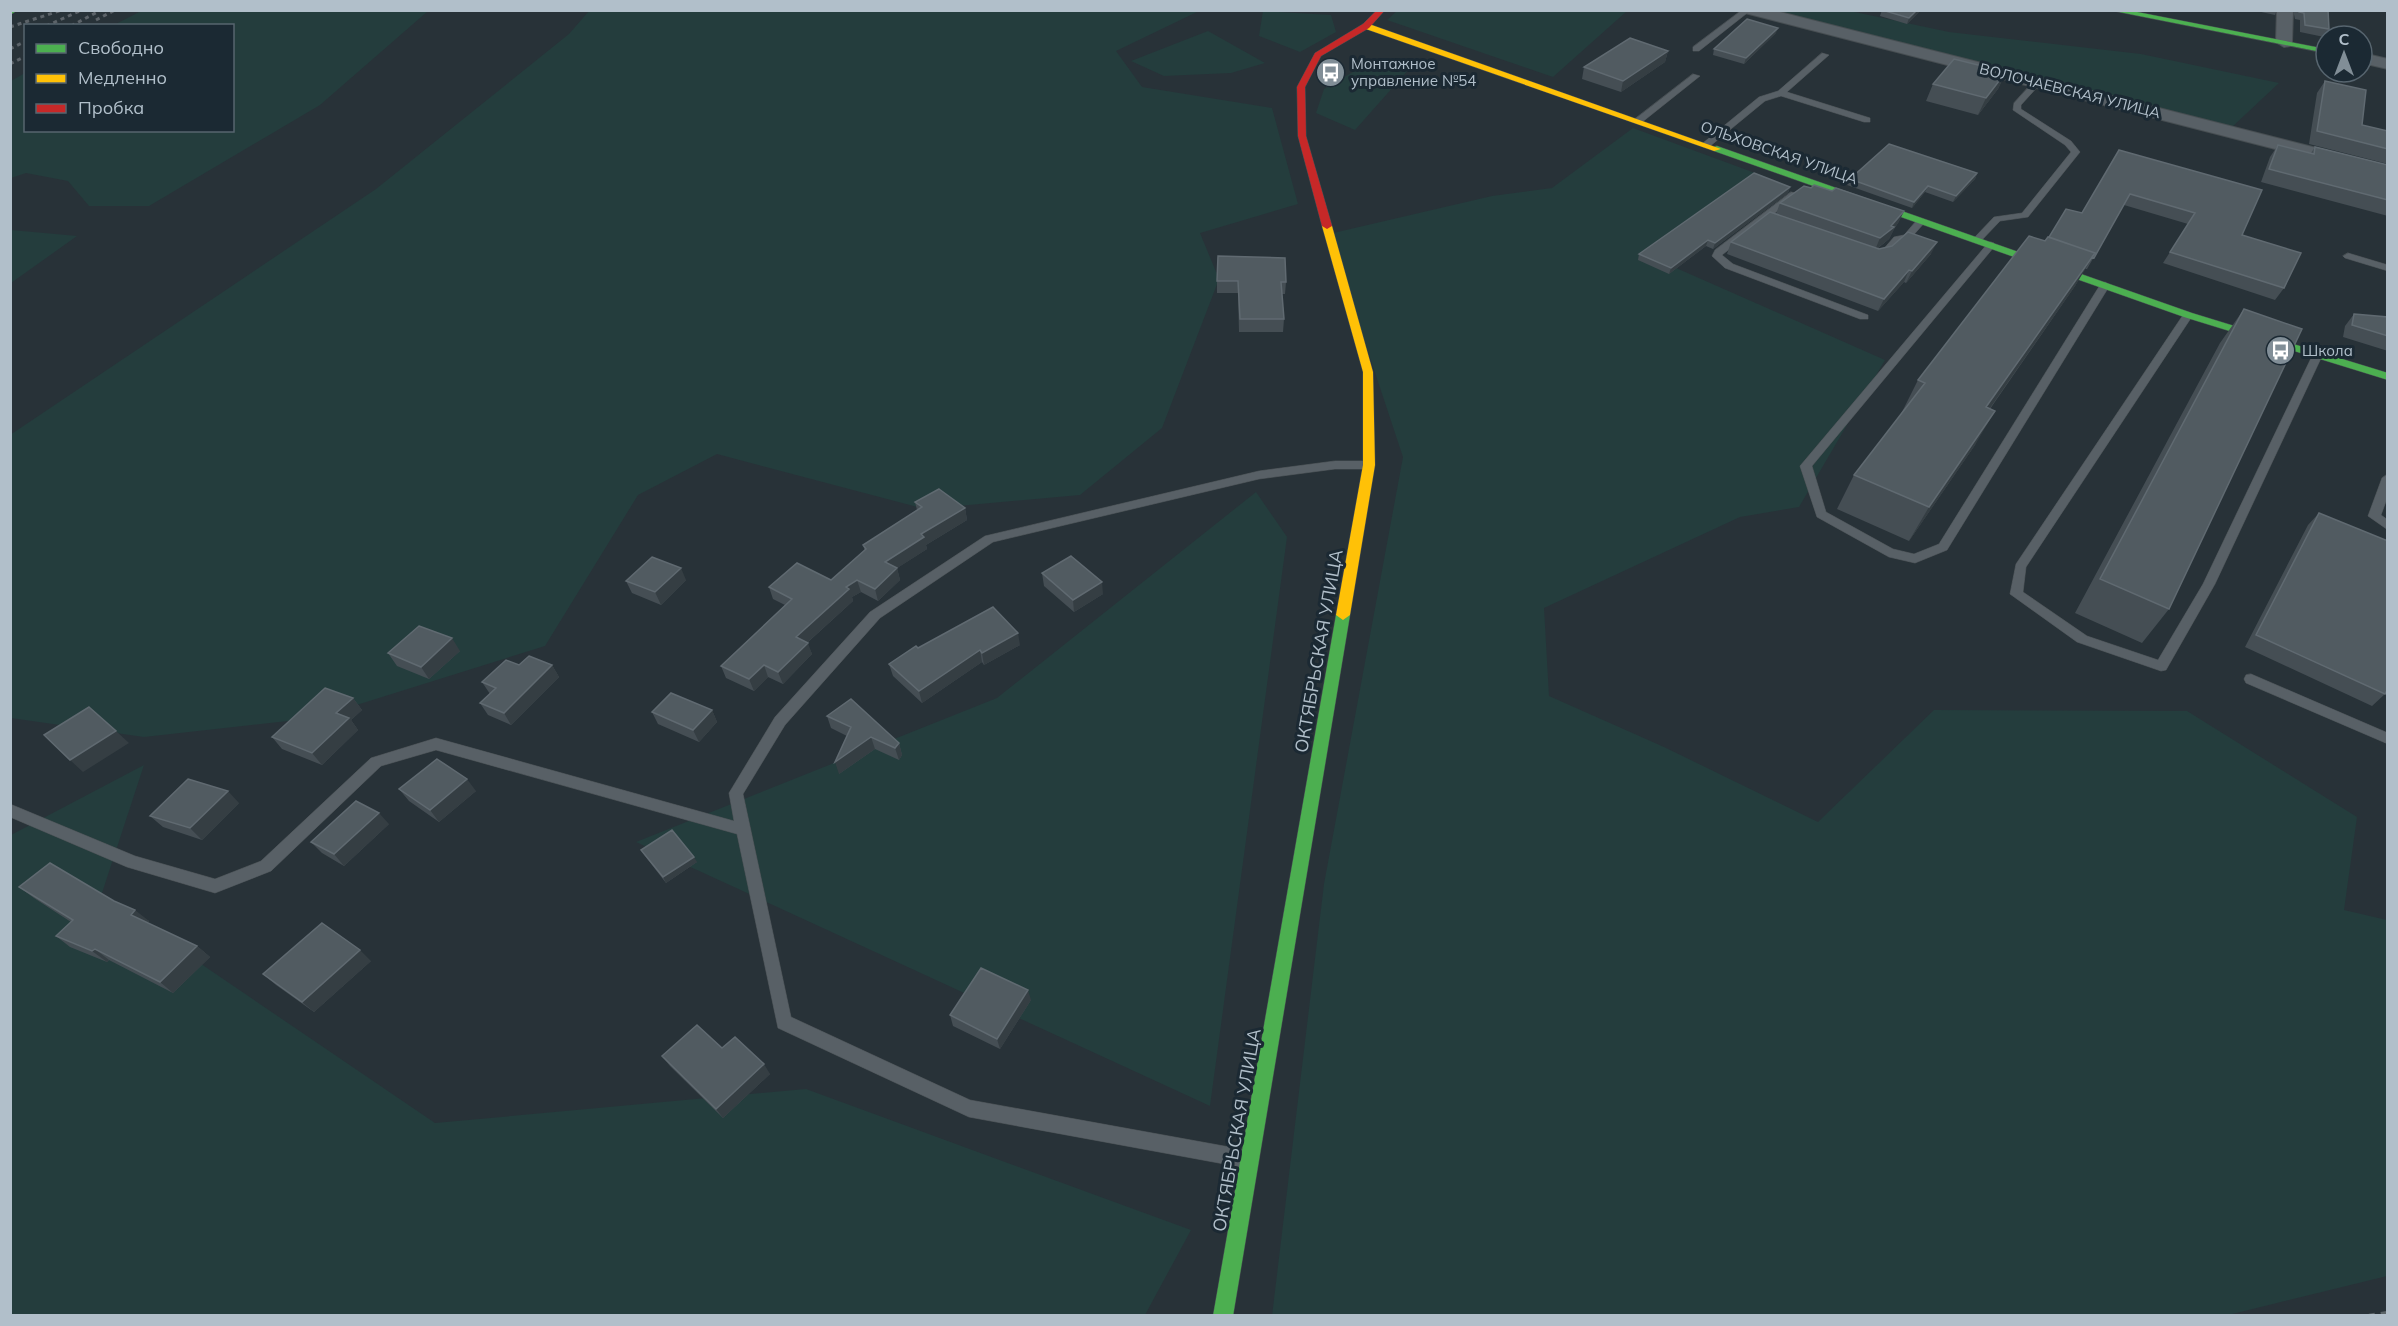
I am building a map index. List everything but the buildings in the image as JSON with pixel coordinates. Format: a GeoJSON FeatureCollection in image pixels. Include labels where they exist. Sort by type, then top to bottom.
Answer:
{"type":"FeatureCollection","features":[{"type":"Feature","properties":{"kind":"street"},"geometry":{"type":"LineString","coordinates":[[10,13],[15,10]]}},
{"type":"Feature","properties":{"kind":"street","name":"ОКТЯБРЬСКАЯ УЛИЦА"},"geometry":{"type":"LineString","coordinates":[[1223,1316],[1369,465],[1368,372],[1302,136],[1301,87],[1318,55],[1366,26],[1382,10]]}},
{"type":"Feature","properties":{"kind":"street","name":"ВОЛОЧАЕВСКАЯ УЛИЦА"},"geometry":{"type":"LineString","coordinates":[[1750,10],[2388,172]]}},
{"type":"Feature","properties":{"kind":"street"},"geometry":{"type":"LineString","coordinates":[[2112,10],[2314,48]]}},
{"type":"Feature","properties":{"kind":"street"},"geometry":{"type":"LineString","coordinates":[[2284,42],[2285,10]]}},
{"type":"Feature","properties":{"kind":"street","name":"ОЛЬХОВСКАЯ УЛИЦА"},"geometry":{"type":"LineString","coordinates":[[1366,26],[2188,315],[2388,377]]}},
{"type":"Feature","properties":{"kind":"lane"},"geometry":{"type":"LineString","coordinates":[[1696,49],[1750,10]]}},
{"type":"Feature","properties":{"kind":"lane"},"geometry":{"type":"LineString","coordinates":[[1706,145],[1762,99],[1781,93],[1825,55]]}},
{"type":"Feature","properties":{"kind":"lane"},"geometry":{"type":"LineString","coordinates":[[1638,121],[1696,76]]}},
{"type":"Feature","properties":{"kind":"lane"},"geometry":{"type":"LineString","coordinates":[[1977,240],[1997,219],[2025,215],[2076,152],[2068,143],[2017,110],[2017,105],[2037,83]]}},
{"type":"Feature","properties":{"kind":"lane"},"geometry":{"type":"LineString","coordinates":[[1781,93],[1867,120]]}},
{"type":"Feature","properties":{"kind":"lane"},"geometry":{"type":"LineString","coordinates":[[1810,182],[1769,219],[1718,252],[1717,256],[1721,261],[1864,317]]}},
{"type":"Feature","properties":{"kind":"lane"},"geometry":{"type":"LineString","coordinates":[[1868,255],[1884,254],[1897,239],[1906,237],[1922,221]]}},
{"type":"Feature","properties":{"kind":"lane"},"geometry":{"type":"LineString","coordinates":[[1991,245],[1806,466],[1821,514],[1889,553],[1916,559],[1942,547],[2105,285]]}},
{"type":"Feature","properties":{"kind":"lane"},"geometry":{"type":"LineString","coordinates":[[2348,256],[2388,268]]}},
{"type":"Feature","properties":{"kind":"lane"},"geometry":{"type":"LineString","coordinates":[[2188,315],[2020,567],[2016,594],[2082,639],[2161,666],[2209,584],[2318,354]]}},
{"type":"Feature","properties":{"kind":"lane"},"geometry":{"type":"LineString","coordinates":[[1250,1160],[969,1108],[784,1022],[736,793],[780,721],[875,615],[989,539],[1259,475],[1335,465],[1369,465]]}},
{"type":"Feature","properties":{"kind":"lane"},"geometry":{"type":"LineString","coordinates":[[2388,477],[2374,516],[2388,526]]}},
{"type":"Feature","properties":{"kind":"lane"},"geometry":{"type":"LineString","coordinates":[[2251,679],[2388,739]]}},
{"type":"Feature","properties":{"kind":"lane"},"geometry":{"type":"LineString","coordinates":[[10,810],[132,862],[215,886],[266,866],[376,762],[436,744],[744,830]]}},
{"type":"Feature","properties":{"kind":"path"},"geometry":{"type":"LineString","coordinates":[[2368,1316],[2388,1313]]}},
{"type":"Feature","properties":{"kind":"green space"},"geometry":{"type":"Polygon","coordinates":[[[143,10],[428,10],[320,105],[149,206],[89,206],[68,181],[26,173],[11,178],[11,81],[24,74],[24,132],[234,132],[234,24],[116,24],[143,10]]]}},
{"type":"Feature","properties":{"kind":"green space"},"geometry":{"type":"Polygon","coordinates":[[[1398,10],[1627,11],[1553,77],[1387,20],[1398,10]]]}},
{"type":"Feature","properties":{"kind":"green space"},"geometry":{"type":"Polygon","coordinates":[[[589,11],[1199,11],[1116,51],[1142,87],[1272,108],[1298,204],[1200,233],[1219,279],[1162,428],[1080,495],[925,509],[717,454],[638,495],[545,646],[315,718],[144,737],[11,718],[10,435],[376,189],[569,34],[589,11]]]}},
{"type":"Feature","properties":{"kind":"green space"},"geometry":{"type":"Polygon","coordinates":[[[1263,11],[1331,15],[1336,32],[1300,52],[1259,36],[1263,11]]]}},
{"type":"Feature","properties":{"kind":"green space"},"geometry":{"type":"Polygon","coordinates":[[[1762,11],[1850,11],[1949,32],[2141,54],[2279,83],[2232,127],[1762,11]]]}},
{"type":"Feature","properties":{"kind":"green space"},"geometry":{"type":"Polygon","coordinates":[[[1208,31],[1265,63],[1231,73],[1164,76],[1131,61],[1208,31]]]}},
{"type":"Feature","properties":{"kind":"green space"},"geometry":{"type":"Polygon","coordinates":[[[1418,59],[1355,130],[1316,113],[1324,89],[1363,66],[1418,59]]]}},
{"type":"Feature","properties":{"kind":"green space"},"geometry":{"type":"Polygon","coordinates":[[[1633,128],[1766,177],[1658,260],[1885,360],[1799,507],[1740,517],[1544,608],[1549,696],[1664,747],[1818,822],[1934,710],[2187,711],[2357,817],[2344,910],[2387,920],[2387,1276],[2224,1316],[1272,1316],[1324,884],[1403,457],[1329,234],[1492,196],[1552,188],[1633,128]]]}},
{"type":"Feature","properties":{"kind":"green space"},"geometry":{"type":"Polygon","coordinates":[[[11,230],[77,236],[11,283],[11,230]]]}},
{"type":"Feature","properties":{"kind":"green space"},"geometry":{"type":"Polygon","coordinates":[[[1256,492],[1287,537],[1210,1106],[636,842],[997,698],[1256,492]]]}},
{"type":"Feature","properties":{"kind":"green space"},"geometry":{"type":"Polygon","coordinates":[[[144,765],[101,896],[435,1123],[806,1089],[1191,1230],[1145,1315],[11,1316],[11,835],[144,765]]]}},
{"type":"Feature","properties":{"kind":"railway"},"geometry":{"type":"LineString","coordinates":[[10,27],[62,10]]}},
{"type":"Feature","properties":{"kind":"railway"},"geometry":{"type":"LineString","coordinates":[[50,24],[82,10]]}},
{"type":"Feature","properties":{"kind":"railway"},"geometry":{"type":"LineString","coordinates":[[75,24],[101,10]]}},
{"type":"Feature","properties":{"kind":"railway"},"geometry":{"type":"LineString","coordinates":[[96,20],[115,10]]}},
{"type":"Feature","properties":{"kind":"railway"},"geometry":{"type":"LineString","coordinates":[[10,49],[24,42]]}},
{"type":"Feature","properties":{"kind":"railway"},"geometry":{"type":"LineString","coordinates":[[10,64],[24,57]]}},
{"type":"Feature","properties":{"kind":"traffic: fast"},"geometry":{"type":"LineString","coordinates":[[10,13],[15,10]]}},
{"type":"Feature","properties":{"kind":"traffic: fast"},"geometry":{"type":"LineString","coordinates":[[2112,10],[2314,49]]}},
{"type":"Feature","properties":{"kind":"traffic: fast"},"geometry":{"type":"LineString","coordinates":[[1717,149],[2188,315],[2388,377]]}},
{"type":"Feature","properties":{"kind":"traffic: fast"},"geometry":{"type":"LineString","coordinates":[[1223,1316],[1343,615]]}},
{"type":"Feature","properties":{"kind":"traffic: slow"},"geometry":{"type":"LineString","coordinates":[[1366,26],[1717,149]]}},
{"type":"Feature","properties":{"kind":"traffic: slow"},"geometry":{"type":"LineString","coordinates":[[1327,226],[1368,372],[1369,465],[1343,615]]}},
{"type":"Feature","properties":{"kind":"traffic: jam"},"geometry":{"type":"LineString","coordinates":[[1327,226],[1302,136],[1301,87],[1318,55],[1366,26],[1382,10]]}},
{"type":"Feature","properties":{"kind":"place","name":"Монтажное управление №54"},"geometry":{"type":"Point","coordinates":[1330,73]}},
{"type":"Feature","properties":{"kind":"place","name":"Школа"},"geometry":{"type":"Point","coordinates":[2281,351]}}]}
